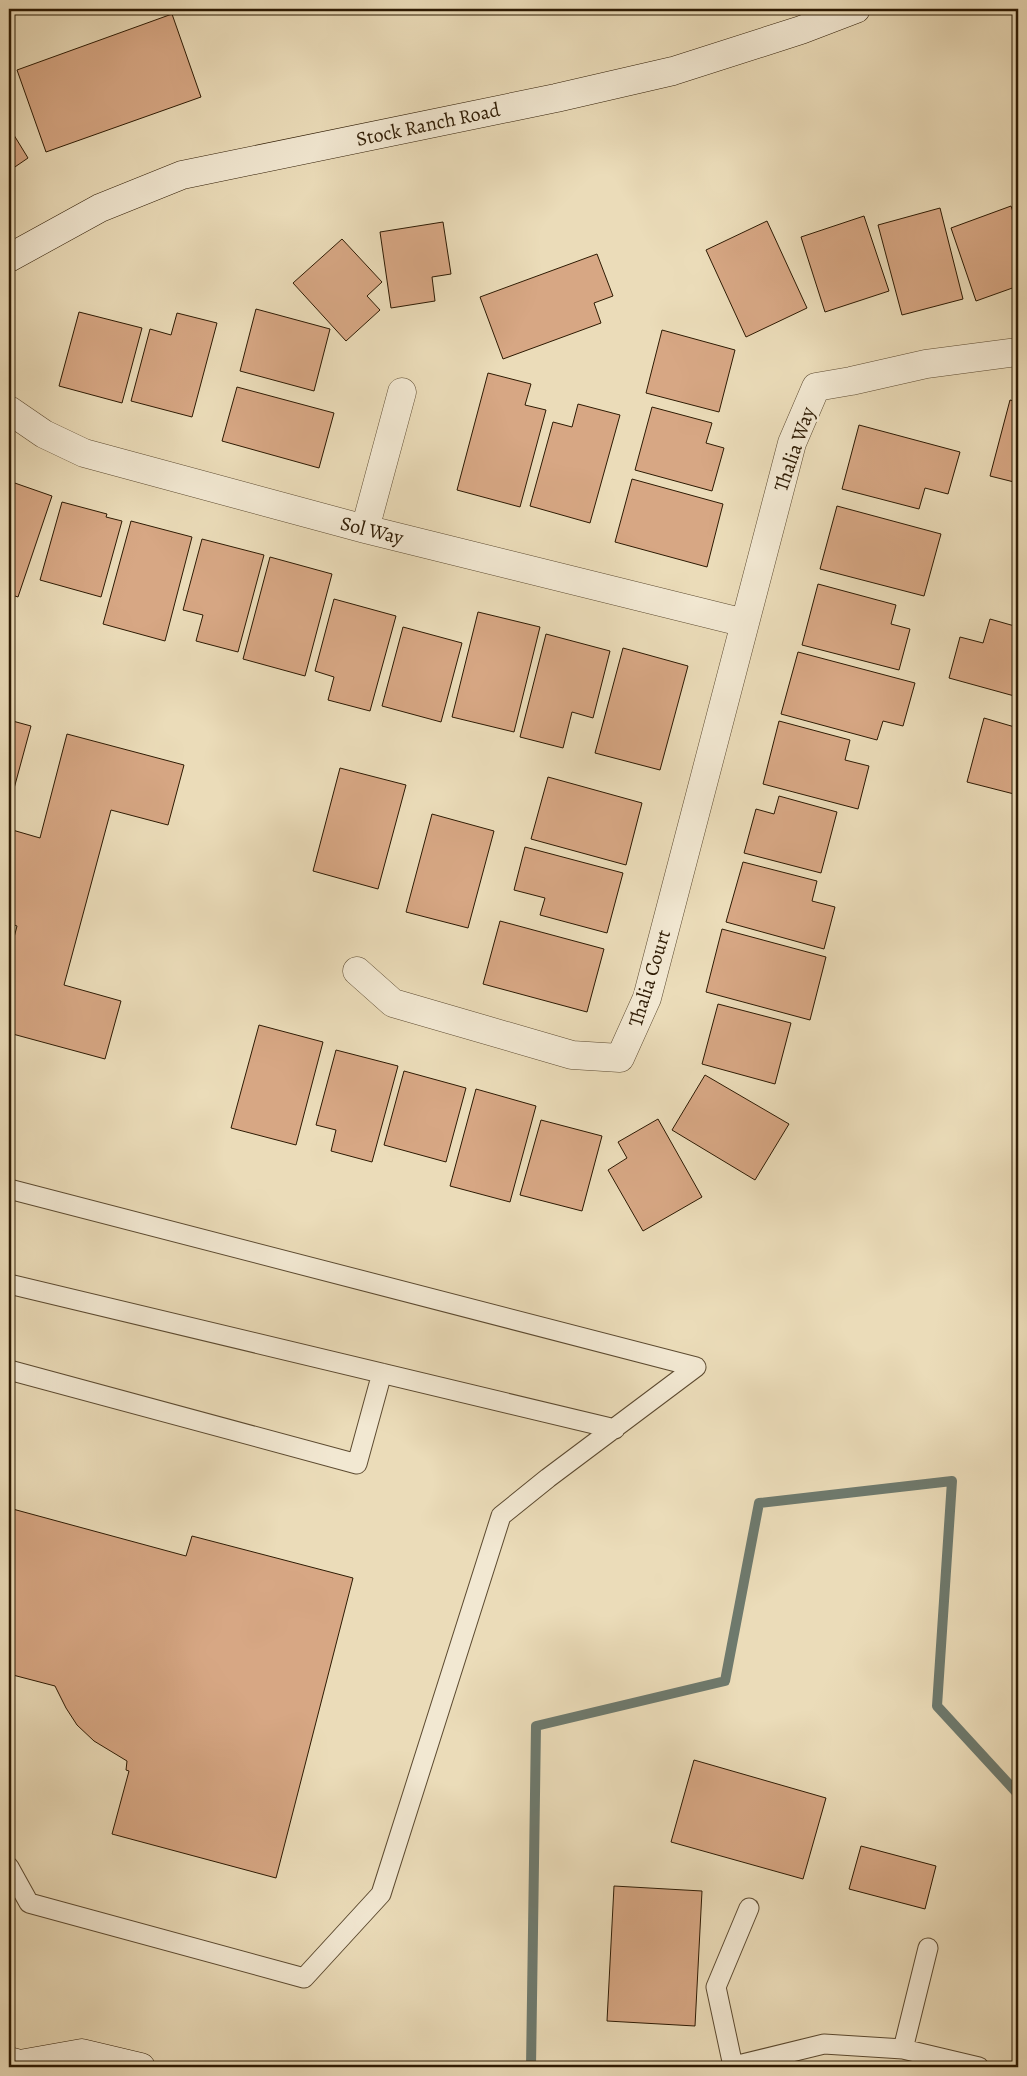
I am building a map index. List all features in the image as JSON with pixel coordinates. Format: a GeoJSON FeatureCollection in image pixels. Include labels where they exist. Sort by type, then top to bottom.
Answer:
{"type":"FeatureCollection","features":[{"type":"Feature","properties":{"kind":"street","name":"Stock Ranch Road"},"geometry":{"type":"LineString","coordinates":[[9,258],[100,208],[182,175],[556,98],[673,71],[800,30],[856,9]]}},
{"type":"Feature","properties":{"kind":"street","name":"Thalia Way"},"geometry":{"type":"LineString","coordinates":[[745,623],[792,443],[816,387],[926,364],[1018,352]]}},
{"type":"Feature","properties":{"kind":"street"},"geometry":{"type":"LineString","coordinates":[[365,529],[402,392]]}},
{"type":"Feature","properties":{"kind":"street","name":"Sol Way"},"geometry":{"type":"LineString","coordinates":[[9,410],[44,434],[84,453],[365,529],[745,623]]}},
{"type":"Feature","properties":{"kind":"street","name":"Thalia Court"},"geometry":{"type":"LineString","coordinates":[[356,971],[393,1003],[572,1055],[620,1058],[647,998],[745,623]]}},
{"type":"Feature","properties":{"kind":"street"},"geometry":{"type":"LineString","coordinates":[[18,2064],[82,2053],[141,2067]]}},
{"type":"Feature","properties":{"kind":"lane"},"geometry":{"type":"LineString","coordinates":[[9,1189],[696,1367],[501,1516],[381,1894],[304,1978],[28,1903],[9,1867]]}},
{"type":"Feature","properties":{"kind":"lane"},"geometry":{"type":"LineString","coordinates":[[9,1284],[615,1428]]}},
{"type":"Feature","properties":{"kind":"lane"},"geometry":{"type":"LineString","coordinates":[[9,1370],[357,1464],[382,1373]]}},
{"type":"Feature","properties":{"kind":"lane"},"geometry":{"type":"LineString","coordinates":[[748,1908],[716,1986],[732,2066],[824,2044],[903,2049],[979,2067]]}},
{"type":"Feature","properties":{"kind":"lane"},"geometry":{"type":"LineString","coordinates":[[903,2049],[928,1948]]}},
{"type":"Feature","properties":{"kind":"building"},"geometry":{"type":"Polygon","coordinates":[[[172,14],[201,97],[46,152],[17,70],[172,14]]]}},
{"type":"Feature","properties":{"kind":"building"},"geometry":{"type":"Polygon","coordinates":[[[9,127],[28,158],[9,171],[9,127]]]}},
{"type":"Feature","properties":{"kind":"building"},"geometry":{"type":"Polygon","coordinates":[[[1011,206],[1018,226],[1018,286],[976,301],[951,228],[1011,206]]]}},
{"type":"Feature","properties":{"kind":"building"},"geometry":{"type":"Polygon","coordinates":[[[940,208],[963,299],[902,315],[878,225],[940,208]]]}},
{"type":"Feature","properties":{"kind":"building"},"geometry":{"type":"Polygon","coordinates":[[[864,216],[889,291],[825,312],[801,237],[864,216]]]}},
{"type":"Feature","properties":{"kind":"building"},"geometry":{"type":"Polygon","coordinates":[[[767,221],[807,308],[746,337],[706,250],[767,221]]]}},
{"type":"Feature","properties":{"kind":"building"},"geometry":{"type":"Polygon","coordinates":[[[443,222],[451,274],[432,277],[435,301],[391,308],[380,232],[443,222]]]}},
{"type":"Feature","properties":{"kind":"building"},"geometry":{"type":"Polygon","coordinates":[[[342,239],[382,282],[367,296],[380,310],[346,341],[293,283],[342,239]]]}},
{"type":"Feature","properties":{"kind":"building"},"geometry":{"type":"Polygon","coordinates":[[[597,254],[613,296],[594,303],[601,323],[503,359],[480,297],[597,254]]]}},
{"type":"Feature","properties":{"kind":"building"},"geometry":{"type":"Polygon","coordinates":[[[256,309],[330,329],[314,391],[240,371],[256,309]]]}},
{"type":"Feature","properties":{"kind":"building"},"geometry":{"type":"Polygon","coordinates":[[[79,312],[142,328],[122,403],[59,386],[79,312]]]}},
{"type":"Feature","properties":{"kind":"building"},"geometry":{"type":"Polygon","coordinates":[[[177,313],[217,323],[192,417],[131,401],[150,329],[171,335],[177,313]]]}},
{"type":"Feature","properties":{"kind":"building"},"geometry":{"type":"Polygon","coordinates":[[[662,330],[735,350],[719,412],[646,393],[662,330]]]}},
{"type":"Feature","properties":{"kind":"building"},"geometry":{"type":"Polygon","coordinates":[[[488,373],[531,384],[525,405],[546,410],[520,507],[457,490],[488,373]]]}},
{"type":"Feature","properties":{"kind":"building"},"geometry":{"type":"Polygon","coordinates":[[[237,387],[334,413],[319,468],[222,441],[237,387]]]}},
{"type":"Feature","properties":{"kind":"building"},"geometry":{"type":"Polygon","coordinates":[[[1010,400],[1018,402],[1018,483],[990,476],[1010,400]]]}},
{"type":"Feature","properties":{"kind":"building"},"geometry":{"type":"Polygon","coordinates":[[[578,404],[620,415],[590,523],[530,506],[553,422],[572,427],[578,404]]]}},
{"type":"Feature","properties":{"kind":"building"},"geometry":{"type":"Polygon","coordinates":[[[652,407],[712,423],[706,443],[724,448],[712,491],[635,470],[652,407]]]}},
{"type":"Feature","properties":{"kind":"building"},"geometry":{"type":"Polygon","coordinates":[[[859,425],[960,452],[948,494],[925,488],[919,509],[842,489],[859,425]]]}},
{"type":"Feature","properties":{"kind":"building"},"geometry":{"type":"Polygon","coordinates":[[[632,479],[723,504],[707,567],[615,542],[632,479]]]}},
{"type":"Feature","properties":{"kind":"building"},"geometry":{"type":"Polygon","coordinates":[[[9,481],[52,496],[18,597],[9,594],[9,481]]]}},
{"type":"Feature","properties":{"kind":"building"},"geometry":{"type":"Polygon","coordinates":[[[62,502],[107,514],[106,517],[122,521],[101,597],[40,580],[62,502]]]}},
{"type":"Feature","properties":{"kind":"building"},"geometry":{"type":"Polygon","coordinates":[[[837,506],[941,534],[924,596],[820,569],[837,506]]]}},
{"type":"Feature","properties":{"kind":"building"},"geometry":{"type":"Polygon","coordinates":[[[131,521],[192,537],[165,641],[103,624],[131,521]]]}},
{"type":"Feature","properties":{"kind":"building"},"geometry":{"type":"Polygon","coordinates":[[[202,539],[264,555],[238,652],[196,641],[203,615],[183,610],[202,539]]]}},
{"type":"Feature","properties":{"kind":"building"},"geometry":{"type":"Polygon","coordinates":[[[270,557],[332,574],[305,676],[243,659],[270,557]]]}},
{"type":"Feature","properties":{"kind":"building"},"geometry":{"type":"Polygon","coordinates":[[[818,584],[896,605],[891,624],[910,629],[899,670],[802,645],[818,584]]]}},
{"type":"Feature","properties":{"kind":"building"},"geometry":{"type":"Polygon","coordinates":[[[334,599],[396,616],[370,711],[328,700],[334,677],[315,671],[334,599]]]}},
{"type":"Feature","properties":{"kind":"building"},"geometry":{"type":"Polygon","coordinates":[[[478,612],[540,627],[514,732],[452,717],[478,612]]]}},
{"type":"Feature","properties":{"kind":"building"},"geometry":{"type":"Polygon","coordinates":[[[990,619],[1018,627],[1018,697],[949,678],[960,637],[983,643],[990,619]]]}},
{"type":"Feature","properties":{"kind":"building"},"geometry":{"type":"Polygon","coordinates":[[[403,627],[462,643],[441,722],[382,706],[403,627]]]}},
{"type":"Feature","properties":{"kind":"building"},"geometry":{"type":"Polygon","coordinates":[[[546,634],[610,651],[593,718],[572,712],[563,748],[520,737],[546,634]]]}},
{"type":"Feature","properties":{"kind":"building"},"geometry":{"type":"Polygon","coordinates":[[[623,648],[688,666],[660,770],[595,753],[623,648]]]}},
{"type":"Feature","properties":{"kind":"building"},"geometry":{"type":"Polygon","coordinates":[[[798,652],[915,683],[903,726],[883,721],[877,740],[781,714],[798,652]]]}},
{"type":"Feature","properties":{"kind":"building"},"geometry":{"type":"Polygon","coordinates":[[[984,718],[1018,728],[1018,795],[967,782],[984,718]]]}},
{"type":"Feature","properties":{"kind":"building"},"geometry":{"type":"Polygon","coordinates":[[[9,720],[31,726],[9,807],[9,720]]]}},
{"type":"Feature","properties":{"kind":"building"},"geometry":{"type":"Polygon","coordinates":[[[779,721],[850,740],[845,760],[869,766],[858,809],[763,784],[779,721]]]}},
{"type":"Feature","properties":{"kind":"building"},"geometry":{"type":"Polygon","coordinates":[[[67,734],[184,765],[168,825],[111,810],[64,985],[121,1001],[105,1059],[9,1033],[9,957],[17,926],[9,923],[9,829],[40,838],[67,734]]]}},
{"type":"Feature","properties":{"kind":"building"},"geometry":{"type":"Polygon","coordinates":[[[340,768],[406,785],[378,889],[313,871],[340,768]]]}},
{"type":"Feature","properties":{"kind":"building"},"geometry":{"type":"Polygon","coordinates":[[[548,777],[642,803],[626,865],[531,839],[548,777]]]}},
{"type":"Feature","properties":{"kind":"building"},"geometry":{"type":"Polygon","coordinates":[[[779,796],[837,812],[821,873],[744,853],[756,809],[774,814],[779,796]]]}},
{"type":"Feature","properties":{"kind":"building"},"geometry":{"type":"Polygon","coordinates":[[[432,814],[494,831],[468,928],[406,912],[432,814]]]}},
{"type":"Feature","properties":{"kind":"building"},"geometry":{"type":"Polygon","coordinates":[[[525,847],[623,873],[607,933],[540,915],[545,898],[514,890],[525,847]]]}},
{"type":"Feature","properties":{"kind":"building"},"geometry":{"type":"Polygon","coordinates":[[[743,862],[817,881],[812,901],[835,907],[824,949],[726,922],[743,862]]]}},
{"type":"Feature","properties":{"kind":"building"},"geometry":{"type":"Polygon","coordinates":[[[500,921],[604,949],[587,1012],[483,984],[500,921]]]}},
{"type":"Feature","properties":{"kind":"building"},"geometry":{"type":"Polygon","coordinates":[[[722,929],[826,957],[810,1020],[706,992],[722,929]]]}},
{"type":"Feature","properties":{"kind":"building"},"geometry":{"type":"Polygon","coordinates":[[[718,1004],[791,1023],[775,1084],[702,1064],[718,1004]]]}},
{"type":"Feature","properties":{"kind":"building"},"geometry":{"type":"Polygon","coordinates":[[[259,1025],[323,1042],[296,1145],[231,1128],[259,1025]]]}},
{"type":"Feature","properties":{"kind":"building"},"geometry":{"type":"Polygon","coordinates":[[[336,1050],[398,1066],[372,1162],[331,1151],[336,1130],[316,1125],[336,1050]]]}},
{"type":"Feature","properties":{"kind":"building"},"geometry":{"type":"Polygon","coordinates":[[[404,1071],[466,1088],[446,1162],[384,1145],[404,1071]]]}},
{"type":"Feature","properties":{"kind":"building"},"geometry":{"type":"Polygon","coordinates":[[[705,1075],[789,1124],[755,1180],[672,1130],[705,1075]]]}},
{"type":"Feature","properties":{"kind":"building"},"geometry":{"type":"Polygon","coordinates":[[[476,1089],[536,1106],[510,1202],[450,1186],[476,1089]]]}},
{"type":"Feature","properties":{"kind":"building"},"geometry":{"type":"Polygon","coordinates":[[[658,1119],[702,1197],[643,1231],[608,1170],[627,1158],[618,1142],[658,1119]]]}},
{"type":"Feature","properties":{"kind":"building"},"geometry":{"type":"Polygon","coordinates":[[[541,1120],[602,1136],[582,1211],[520,1195],[541,1120]]]}},
{"type":"Feature","properties":{"kind":"building"},"geometry":{"type":"Polygon","coordinates":[[[9,1508],[186,1556],[192,1536],[353,1578],[276,1878],[112,1834],[129,1771],[126,1770],[127,1761],[94,1741],[77,1725],[55,1686],[9,1674],[9,1508]]]}},
{"type":"Feature","properties":{"kind":"building"},"geometry":{"type":"Polygon","coordinates":[[[694,1760],[826,1798],[803,1879],[671,1842],[694,1760]]]}},
{"type":"Feature","properties":{"kind":"building"},"geometry":{"type":"Polygon","coordinates":[[[861,1846],[936,1866],[925,1909],[849,1889],[861,1846]]]}},
{"type":"Feature","properties":{"kind":"building"},"geometry":{"type":"Polygon","coordinates":[[[614,1886],[702,1891],[695,2026],[607,2021],[614,1886]]]}},
{"type":"Feature","properties":{"kind":"waterway"},"geometry":{"type":"LineString","coordinates":[[531,2067],[536,1726],[725,1681],[759,1503],[952,1481],[937,1706],[1018,1794]]}}]}
